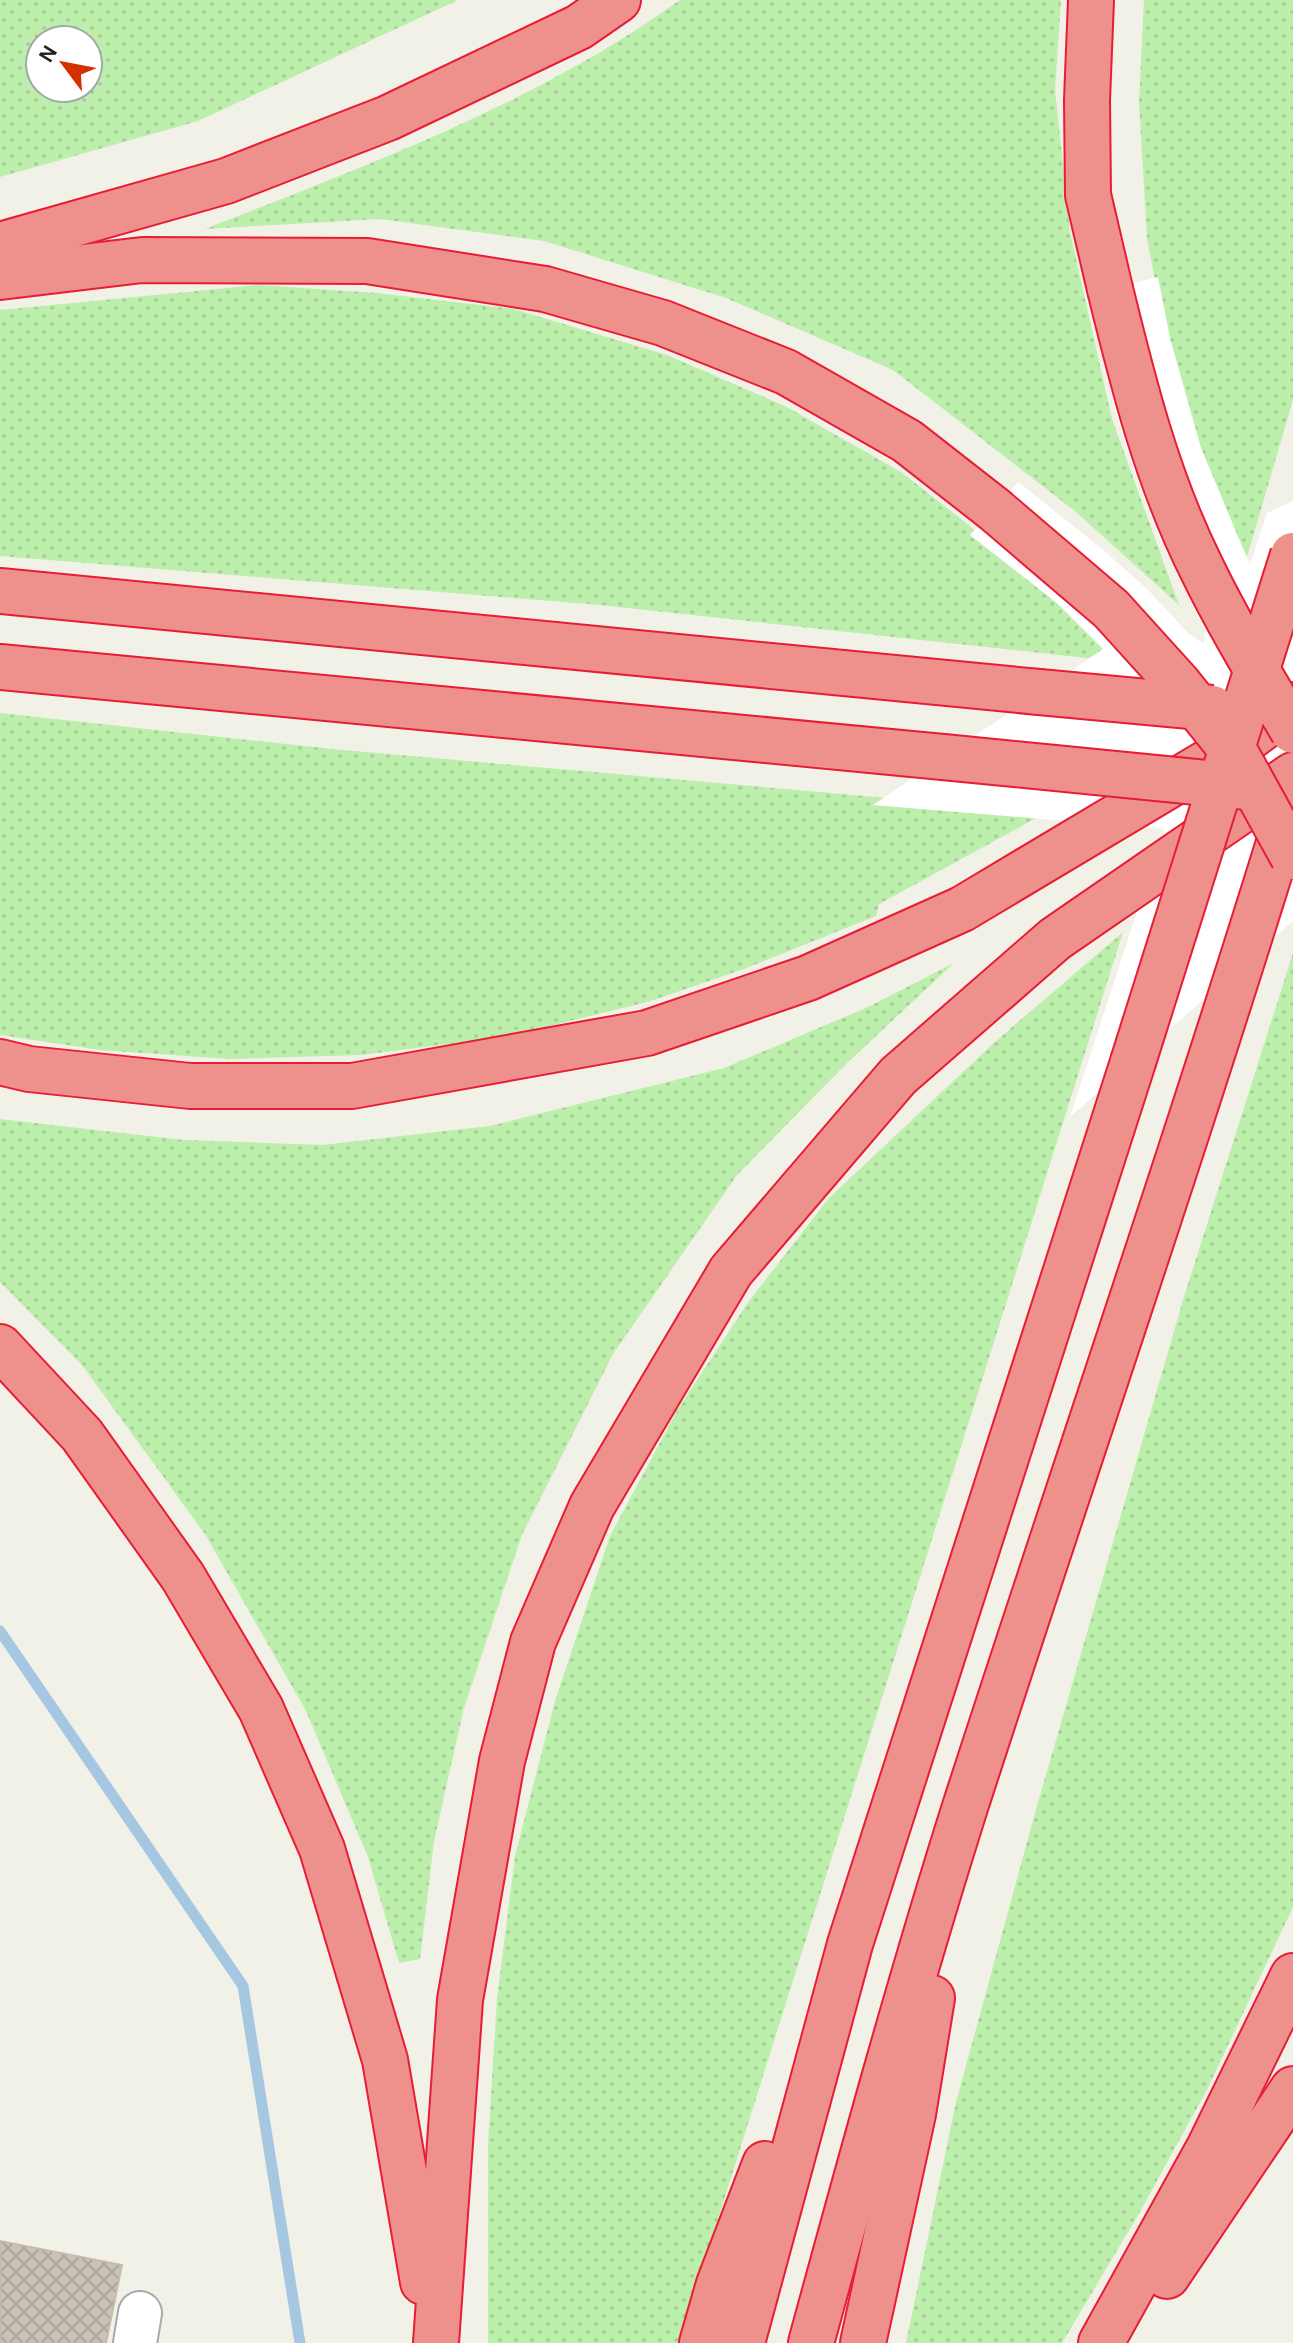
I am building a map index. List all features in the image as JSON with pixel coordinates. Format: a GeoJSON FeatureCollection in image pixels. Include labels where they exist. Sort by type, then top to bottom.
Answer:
{"type":"FeatureCollection","features":[{"type":"Feature","properties":{"kind":"highway"},"geometry":{"type":"LineString","coordinates":[[0,245],[226,181],[388,118],[579,27],[618,0]]}},
{"type":"Feature","properties":{"kind":"highway"},"geometry":{"type":"LineString","coordinates":[[1091,0],[1087,100],[1088,195],[1131,372],[1161,472],[1200,565],[1293,731]]}},
{"type":"Feature","properties":{"kind":"highway"},"geometry":{"type":"LineString","coordinates":[[0,277],[142,260],[367,261],[545,289],[663,323],[786,372],[907,441],[994,509],[1111,609],[1178,683],[1239,759],[1293,857]]}},
{"type":"Feature","properties":{"kind":"highway"},"geometry":{"type":"LineString","coordinates":[[742,2343],[850,1944],[1293,555]]}},
{"type":"Feature","properties":{"kind":"highway"},"geometry":{"type":"LineString","coordinates":[[0,591],[1293,715]]}},
{"type":"Feature","properties":{"kind":"highway"},"geometry":{"type":"LineString","coordinates":[[0,667],[943,757],[1293,794],[1241,967],[964,1811],[888,2065],[811,2343]]}},
{"type":"Feature","properties":{"kind":"highway"},"geometry":{"type":"LineString","coordinates":[[0,1062],[29,1069],[190,1086],[352,1086],[647,1033],[808,978],[962,909],[1250,737],[1293,705]]}},
{"type":"Feature","properties":{"kind":"highway"},"geometry":{"type":"LineString","coordinates":[[435,2343],[460,2000],[502,1761],[533,1642],[592,1506],[731,1271],[898,1076],[1055,939],[1293,775]]}},
{"type":"Feature","properties":{"kind":"highway"},"geometry":{"type":"LineString","coordinates":[[0,1347],[82,1435],[183,1577],[261,1709],[310,1821],[322,1849],[385,2060],[435,2343]]}},
{"type":"Feature","properties":{"kind":"highway"},"geometry":{"type":"LineString","coordinates":[[863,2343],[913,2114],[964,1811]]}},
{"type":"Feature","properties":{"kind":"highway"},"geometry":{"type":"LineString","coordinates":[[702,2343],[719,2284],[850,1944]]}},
{"type":"Feature","properties":{"kind":"highway"},"geometry":{"type":"LineString","coordinates":[[1101,2343],[1209,2148],[1293,1976]]}},
{"type":"Feature","properties":{"kind":"highway"},"geometry":{"type":"LineString","coordinates":[[1122,2343],[1293,2089]]}},
{"type":"Feature","properties":{"kind":"green space"},"geometry":{"type":"Polygon","coordinates":[[[0,0],[458,0],[198,121],[0,177],[0,0]]]}},
{"type":"Feature","properties":{"kind":"green space"},"geometry":{"type":"Polygon","coordinates":[[[680,0],[1061,0],[1055,90],[1070,232],[1112,419],[1179,605],[1076,512],[893,370],[726,298],[544,241],[380,219],[205,229],[389,156],[510,101],[625,37],[680,0]]]}},
{"type":"Feature","properties":{"kind":"green space"},"geometry":{"type":"Polygon","coordinates":[[[1144,0],[1293,0],[1293,400],[1247,557],[1220,506],[1167,345],[1147,238],[1139,102],[1144,0]]]}},
{"type":"Feature","properties":{"kind":"green space"},"geometry":{"type":"Polygon","coordinates":[[[258,285],[377,293],[514,309],[667,355],[785,406],[901,472],[970,526],[1123,662],[600,605],[0,556],[0,310],[258,285]]]}},
{"type":"Feature","properties":{"kind":"green space"},"geometry":{"type":"Polygon","coordinates":[[[0,713],[332,749],[1047,812],[879,904],[876,916],[744,969],[651,1001],[505,1037],[361,1055],[229,1059],[100,1050],[0,1035],[0,713]]]}},
{"type":"Feature","properties":{"kind":"green space"},"geometry":{"type":"Polygon","coordinates":[[[1123,932],[679,2343],[488,2343],[488,2144],[497,1999],[515,1856],[555,1701],[610,1536],[678,1409],[749,1301],[829,1198],[996,1041],[1123,932]]]}},
{"type":"Feature","properties":{"kind":"green space"},"geometry":{"type":"Polygon","coordinates":[[[1293,953],[1293,1907],[1207,2090],[1137,2217],[1062,2343],[906,2343],[956,2102],[1035,1813],[1183,1300],[1293,953]]]}},
{"type":"Feature","properties":{"kind":"green space"},"geometry":{"type":"Polygon","coordinates":[[[954,963],[847,1063],[737,1175],[613,1354],[522,1535],[464,1708],[434,1841],[420,1959],[399,1963],[368,1857],[306,1711],[205,1534],[82,1365],[0,1282],[0,1119],[184,1140],[322,1145],[490,1126],[724,1068],[866,1008],[954,963]]]}},
{"type":"Feature","properties":{"kind":"pier"},"geometry":{"type":"Polygon","coordinates":[[[1158,277],[1170,338],[1201,448],[1250,565],[1267,513],[1293,501],[1293,921],[1070,1117],[1164,829],[873,805],[1103,649],[1057,603],[970,535],[1018,482],[1102,549],[1146,588],[1189,634],[1204,644],[1205,630],[1159,537],[1137,479],[1117,418],[1087,295],[1158,277]]]}},
{"type":"Feature","properties":{"kind":"building"},"geometry":{"type":"Polygon","coordinates":[[[0,2241],[122,2265],[106,2343],[0,2343],[0,2241]]]}},
{"type":"Feature","properties":{"kind":"waterway"},"geometry":{"type":"LineString","coordinates":[[0,1631],[243,1986],[300,2343]]}}]}
